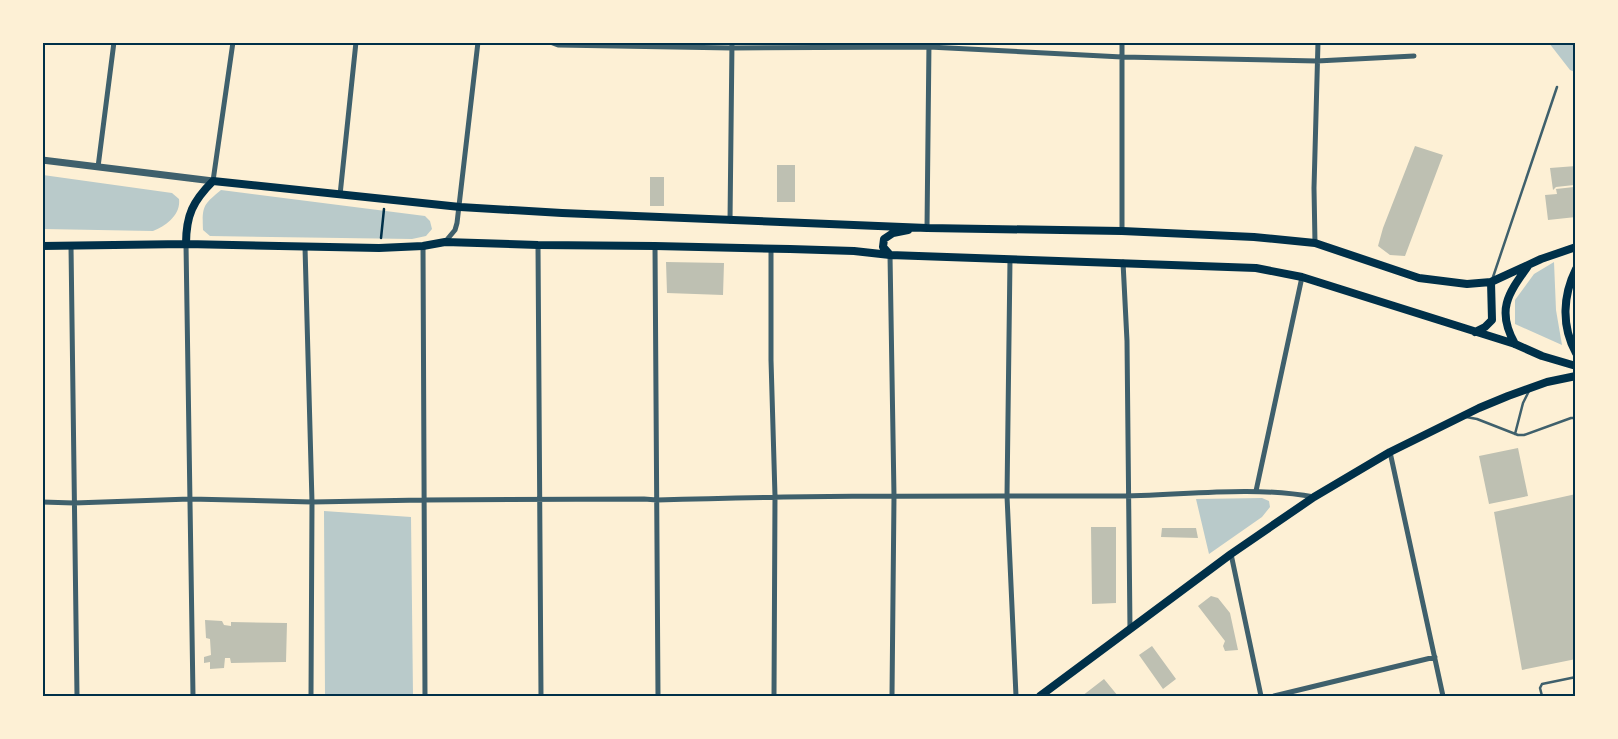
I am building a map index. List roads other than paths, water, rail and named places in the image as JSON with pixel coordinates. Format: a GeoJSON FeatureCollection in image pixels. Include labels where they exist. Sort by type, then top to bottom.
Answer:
{"type":"FeatureCollection","features":[{"type":"Feature","properties":{"kind":"main road"},"geometry":{"type":"LineString","coordinates":[[186,244],[186,226],[191,209],[200,194],[213,181],[460,207],[730,221],[927,228],[1122,231],[1254,237],[1315,243],[1419,278],[1467,284],[1491,282],[1576,247]]}},
{"type":"Feature","properties":{"kind":"main road"},"geometry":{"type":"LineString","coordinates":[[890,255],[883,247],[884,238],[888,235],[927,228]]}},
{"type":"Feature","properties":{"kind":"main road"},"geometry":{"type":"LineString","coordinates":[[42,246],[186,244],[379,248],[423,246],[445,242],[854,251],[890,255],[1256,268],[1302,277],[1515,344],[1542,356],[1576,366]]}},
{"type":"Feature","properties":{"kind":"main road"},"geometry":{"type":"LineString","coordinates":[[1515,344],[1506,324],[1506,303],[1515,283],[1529,265]]}},
{"type":"Feature","properties":{"kind":"main road"},"geometry":{"type":"LineString","coordinates":[[1576,269],[1569,285],[1565,309],[1568,334],[1576,353]]}},
{"type":"Feature","properties":{"kind":"main road"},"geometry":{"type":"LineString","coordinates":[[1475,332],[1489,324],[1492,320],[1491,282]]}},
{"type":"Feature","properties":{"kind":"main road"},"geometry":{"type":"LineString","coordinates":[[1040,696],[1130,628],[1314,497],[1390,452],[1508,396],[1554,380],[1576,376]]}},
{"type":"Feature","properties":{"kind":"street"},"geometry":{"type":"LineString","coordinates":[[98,167],[114,42]]}},
{"type":"Feature","properties":{"kind":"street"},"geometry":{"type":"LineString","coordinates":[[42,160],[213,181],[233,42]]}},
{"type":"Feature","properties":{"kind":"street"},"geometry":{"type":"LineString","coordinates":[[340,195],[356,42]]}},
{"type":"Feature","properties":{"kind":"street"},"geometry":{"type":"LineString","coordinates":[[445,242],[455,230],[460,207],[478,42]]}},
{"type":"Feature","properties":{"kind":"street"},"geometry":{"type":"LineString","coordinates":[[550,42],[558,45],[929,45],[1122,57],[1317,60],[1414,56]]}},
{"type":"Feature","properties":{"kind":"street"},"geometry":{"type":"LineString","coordinates":[[1122,42],[1122,231]]}},
{"type":"Feature","properties":{"kind":"street"},"geometry":{"type":"LineString","coordinates":[[1315,243],[1318,42]]}},
{"type":"Feature","properties":{"kind":"street"},"geometry":{"type":"LineString","coordinates":[[730,221],[732,45]]}},
{"type":"Feature","properties":{"kind":"street"},"geometry":{"type":"LineString","coordinates":[[927,228],[929,45]]}},
{"type":"Feature","properties":{"kind":"street"},"geometry":{"type":"LineString","coordinates":[[186,244],[194,696]]}},
{"type":"Feature","properties":{"kind":"street"},"geometry":{"type":"LineString","coordinates":[[538,245],[541,696]]}},
{"type":"Feature","properties":{"kind":"street"},"geometry":{"type":"LineString","coordinates":[[71,246],[76,696]]}},
{"type":"Feature","properties":{"kind":"street"},"geometry":{"type":"LineString","coordinates":[[305,246],[312,502],[311,696]]}},
{"type":"Feature","properties":{"kind":"street"},"geometry":{"type":"LineString","coordinates":[[423,246],[425,696]]}},
{"type":"Feature","properties":{"kind":"street"},"geometry":{"type":"LineString","coordinates":[[655,246],[658,696]]}},
{"type":"Feature","properties":{"kind":"street"},"geometry":{"type":"LineString","coordinates":[[771,250],[771,360],[775,496],[774,696]]}},
{"type":"Feature","properties":{"kind":"street"},"geometry":{"type":"LineString","coordinates":[[890,255],[894,496],[892,696]]}},
{"type":"Feature","properties":{"kind":"street"},"geometry":{"type":"LineString","coordinates":[[1010,260],[1007,496],[1016,696]]}},
{"type":"Feature","properties":{"kind":"street"},"geometry":{"type":"LineString","coordinates":[[1123,262],[1127,341],[1130,628]]}},
{"type":"Feature","properties":{"kind":"street"},"geometry":{"type":"LineString","coordinates":[[1256,490],[1302,277]]}},
{"type":"Feature","properties":{"kind":"street"},"geometry":{"type":"LineString","coordinates":[[1390,452],[1443,696]]}},
{"type":"Feature","properties":{"kind":"street"},"geometry":{"type":"LineString","coordinates":[[42,502],[74,503],[190,499],[312,502],[541,499],[656,500],[775,496],[1128,496],[1256,490],[1314,497]]}},
{"type":"Feature","properties":{"kind":"street"},"geometry":{"type":"LineString","coordinates":[[1232,554],[1261,696]]}},
{"type":"Feature","properties":{"kind":"street"},"geometry":{"type":"LineString","coordinates":[[1274,696],[1434,657]]}},
{"type":"Feature","properties":{"kind":"lane"},"geometry":{"type":"LineString","coordinates":[[1491,282],[1557,87]]}},
{"type":"Feature","properties":{"kind":"lane"},"geometry":{"type":"LineString","coordinates":[[1515,434],[1523,403],[1530,388]]}},
{"type":"Feature","properties":{"kind":"lane"},"geometry":{"type":"LineString","coordinates":[[1464,417],[1515,434],[1524,435],[1571,418],[1576,418]]}},
{"type":"Feature","properties":{"kind":"lane"},"geometry":{"type":"LineString","coordinates":[[1542,696],[1540,688],[1542,684],[1576,677]]}}]}
